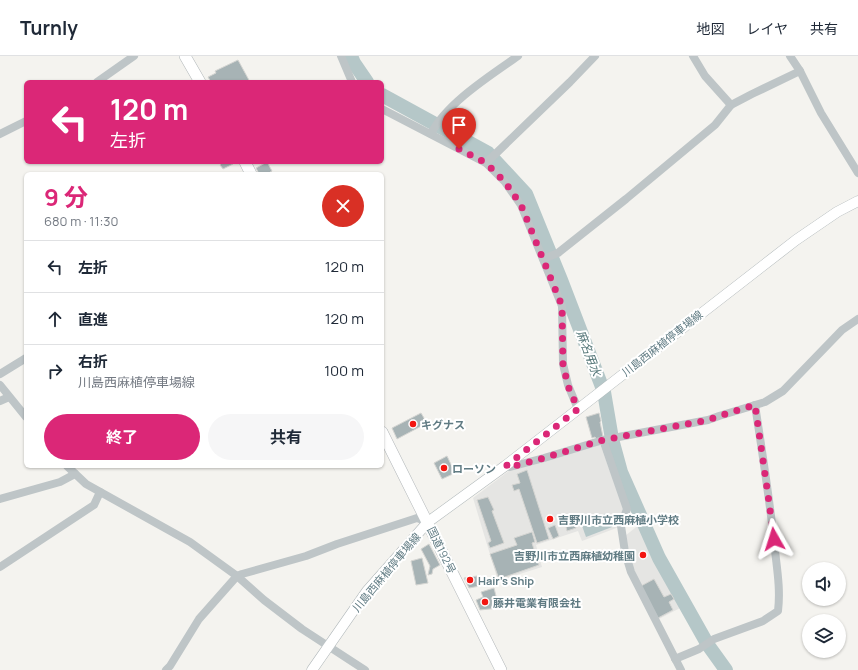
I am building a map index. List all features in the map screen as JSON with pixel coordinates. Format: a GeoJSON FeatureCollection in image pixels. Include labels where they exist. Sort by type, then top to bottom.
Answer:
{"type":"FeatureCollection","features":[{"type":"Feature","properties":{"kind":"highway"},"geometry":{"type":"LineString","coordinates":[[185,56],[199,80]]}},
{"type":"Feature","properties":{"kind":"highway","name":"国道192号"},"geometry":{"type":"LineString","coordinates":[[384,436],[501,670]]}},
{"type":"Feature","properties":{"kind":"main road","name":"川島西麻植停車場線"},"geometry":{"type":"LineString","coordinates":[[312,670],[367,591],[428,522],[506,466],[796,240],[837,212],[858,201]]}},
{"type":"Feature","properties":{"kind":"street"},"geometry":{"type":"LineString","coordinates":[[100,80],[134,56]]}},
{"type":"Feature","properties":{"kind":"street"},"geometry":{"type":"LineString","coordinates":[[342,56],[351,80]]}},
{"type":"Feature","properties":{"kind":"street"},"geometry":{"type":"LineString","coordinates":[[432,133],[437,122],[467,92],[518,56]]}},
{"type":"Feature","properties":{"kind":"street"},"geometry":{"type":"LineString","coordinates":[[486,163],[595,56]]}},
{"type":"Feature","properties":{"kind":"street"},"geometry":{"type":"LineString","coordinates":[[693,56],[705,76],[731,106]]}},
{"type":"Feature","properties":{"kind":"street"},"geometry":{"type":"LineString","coordinates":[[790,56],[800,71],[821,113],[858,173]]}},
{"type":"Feature","properties":{"kind":"street"},"geometry":{"type":"LineString","coordinates":[[543,260],[558,253],[715,125],[731,106],[752,94],[800,71]]}},
{"type":"Feature","properties":{"kind":"street"},"geometry":{"type":"LineString","coordinates":[[384,110],[432,133],[486,163],[505,182],[521,205],[562,306],[563,364],[568,386],[578,409]]}},
{"type":"Feature","properties":{"kind":"street"},"geometry":{"type":"LineString","coordinates":[[0,134],[24,122]]}},
{"type":"Feature","properties":{"kind":"street"},"geometry":{"type":"LineString","coordinates":[[506,466],[510,467],[544,458],[604,440],[708,420],[765,402],[784,391],[842,330],[858,319]]}},
{"type":"Feature","properties":{"kind":"street"},"geometry":{"type":"LineString","coordinates":[[0,374],[24,359]]}},
{"type":"Feature","properties":{"kind":"street"},"geometry":{"type":"LineString","coordinates":[[0,385],[24,415]]}},
{"type":"Feature","properties":{"kind":"street"},"geometry":{"type":"LineString","coordinates":[[0,401],[9,396]]}},
{"type":"Feature","properties":{"kind":"street"},"geometry":{"type":"LineString","coordinates":[[675,659],[699,649],[714,639],[763,621],[778,611],[779,583],[755,405]]}},
{"type":"Feature","properties":{"kind":"street"},"geometry":{"type":"LineString","coordinates":[[604,440],[627,509],[621,526],[625,552],[629,565],[681,670]]}},
{"type":"Feature","properties":{"kind":"street"},"geometry":{"type":"LineString","coordinates":[[69,468],[86,484],[190,542],[237,576],[264,600],[328,646],[365,670]]}},
{"type":"Feature","properties":{"kind":"street"},"geometry":{"type":"LineString","coordinates":[[0,499],[60,482],[75,474]]}},
{"type":"Feature","properties":{"kind":"street"},"geometry":{"type":"LineString","coordinates":[[0,567],[94,505],[100,492]]}},
{"type":"Feature","properties":{"kind":"street"},"geometry":{"type":"LineString","coordinates":[[166,670],[199,619],[237,576],[306,556],[337,544],[417,518],[428,522]]}},
{"type":"Feature","properties":{"kind":"shaded area","name":"吉野川市立西麻植小学校"},"geometry":{"type":"Polygon","coordinates":[[[600,444],[625,512],[619,527],[582,541],[578,531],[536,545],[542,567],[498,581],[473,498],[510,470],[600,444]]]}},
{"type":"Feature","properties":{"kind":"shaded area"},"geometry":{"type":"Polygon","coordinates":[[[607,513],[612,527],[586,537],[581,523],[607,513]]]}},
{"type":"Feature","properties":{"kind":"shaded area","name":"吉野川市立西麻植幼稚園"},"geometry":{"type":"Polygon","coordinates":[[[640,524],[682,607],[657,620],[635,574],[625,536],[640,524]]]}},
{"type":"Feature","properties":{"kind":"building"},"geometry":{"type":"Polygon","coordinates":[[[238,60],[249,80],[210,80],[208,77],[216,73],[215,71],[238,60]]]}},
{"type":"Feature","properties":{"kind":"building"},"geometry":{"type":"Polygon","coordinates":[[[221,164],[233,164],[223,169],[220,165],[221,164]]]}},
{"type":"Feature","properties":{"kind":"building"},"geometry":{"type":"Polygon","coordinates":[[[263,164],[268,164],[272,171],[258,172],[256,168],[263,164]]]}},
{"type":"Feature","properties":{"kind":"building"},"geometry":{"type":"Polygon","coordinates":[[[421,413],[427,423],[397,439],[392,428],[421,413]]]}},
{"type":"Feature","properties":{"kind":"building"},"geometry":{"type":"Polygon","coordinates":[[[599,413],[603,437],[597,439],[595,437],[592,438],[586,417],[599,413]]]}},
{"type":"Feature","properties":{"kind":"building","name":"ローソン"},"geometry":{"type":"Polygon","coordinates":[[[447,456],[455,473],[442,479],[434,463],[447,456]]]}},
{"type":"Feature","properties":{"kind":"building"},"geometry":{"type":"Polygon","coordinates":[[[527,470],[549,539],[537,543],[519,489],[514,491],[512,485],[520,483],[517,474],[527,470]]]}},
{"type":"Feature","properties":{"kind":"building"},"geometry":{"type":"Polygon","coordinates":[[[488,497],[494,510],[492,511],[504,543],[490,548],[488,543],[491,541],[477,500],[488,497]]]}},
{"type":"Feature","properties":{"kind":"building"},"geometry":{"type":"Polygon","coordinates":[[[574,524],[576,528],[567,531],[566,527],[574,524]]]}},
{"type":"Feature","properties":{"kind":"building"},"geometry":{"type":"Polygon","coordinates":[[[555,525],[559,536],[553,539],[548,528],[555,525]]]}},
{"type":"Feature","properties":{"kind":"building"},"geometry":{"type":"Polygon","coordinates":[[[532,532],[535,542],[532,543],[539,565],[499,579],[490,554],[517,545],[514,538],[532,532]]]}},
{"type":"Feature","properties":{"kind":"building"},"geometry":{"type":"Polygon","coordinates":[[[429,544],[440,565],[433,569],[432,574],[428,575],[430,566],[421,549],[429,544]]]}},
{"type":"Feature","properties":{"kind":"building"},"geometry":{"type":"Polygon","coordinates":[[[422,558],[428,583],[416,585],[411,561],[422,558]]]}},
{"type":"Feature","properties":{"kind":"building"},"geometry":{"type":"Polygon","coordinates":[[[477,576],[480,586],[469,588],[464,578],[477,576]]]}},
{"type":"Feature","properties":{"kind":"building"},"geometry":{"type":"Polygon","coordinates":[[[654,579],[664,597],[671,594],[674,599],[669,602],[673,610],[658,618],[641,586],[654,579]]]}},
{"type":"Feature","properties":{"kind":"building"},"geometry":{"type":"Polygon","coordinates":[[[494,588],[499,608],[480,610],[476,600],[483,597],[481,592],[494,588]]]}},
{"type":"Feature","properties":{"kind":"waterway","name":"麻名用水"},"geometry":{"type":"LineString","coordinates":[[351,56],[366,80]]}},
{"type":"Feature","properties":{"kind":"waterway","name":"麻名用水"},"geometry":{"type":"LineString","coordinates":[[384,96],[488,153],[526,194],[604,392],[612,439],[621,472],[659,558],[708,645],[726,670]]}},
{"type":"Feature","properties":{"kind":"place","name":"キグナス"},"geometry":{"type":"Point","coordinates":[413,424]}},
{"type":"Feature","properties":{"kind":"place","name":"ローソン"},"geometry":{"type":"Point","coordinates":[444,468]}},
{"type":"Feature","properties":{"kind":"place","name":"吉野川市立西麻植小学校"},"geometry":{"type":"Point","coordinates":[550,519]}},
{"type":"Feature","properties":{"kind":"place","name":"吉野川市立西麻植幼稚園"},"geometry":{"type":"Point","coordinates":[643,555]}},
{"type":"Feature","properties":{"kind":"place","name":"Hair's Ship"},"geometry":{"type":"Point","coordinates":[470,580]}},
{"type":"Feature","properties":{"kind":"place","name":"藤井電業有限会社"},"geometry":{"type":"Point","coordinates":[485,602]}},
{"type":"Feature","properties":{"kind":"route"},"geometry":{"type":"LineString","coordinates":[[459,149],[486,163],[505,182],[521,205],[562,306],[563,364],[568,386],[578,409],[506,466],[510,467],[544,458],[603,440],[708,420],[755,405],[774,539]]}}]}
